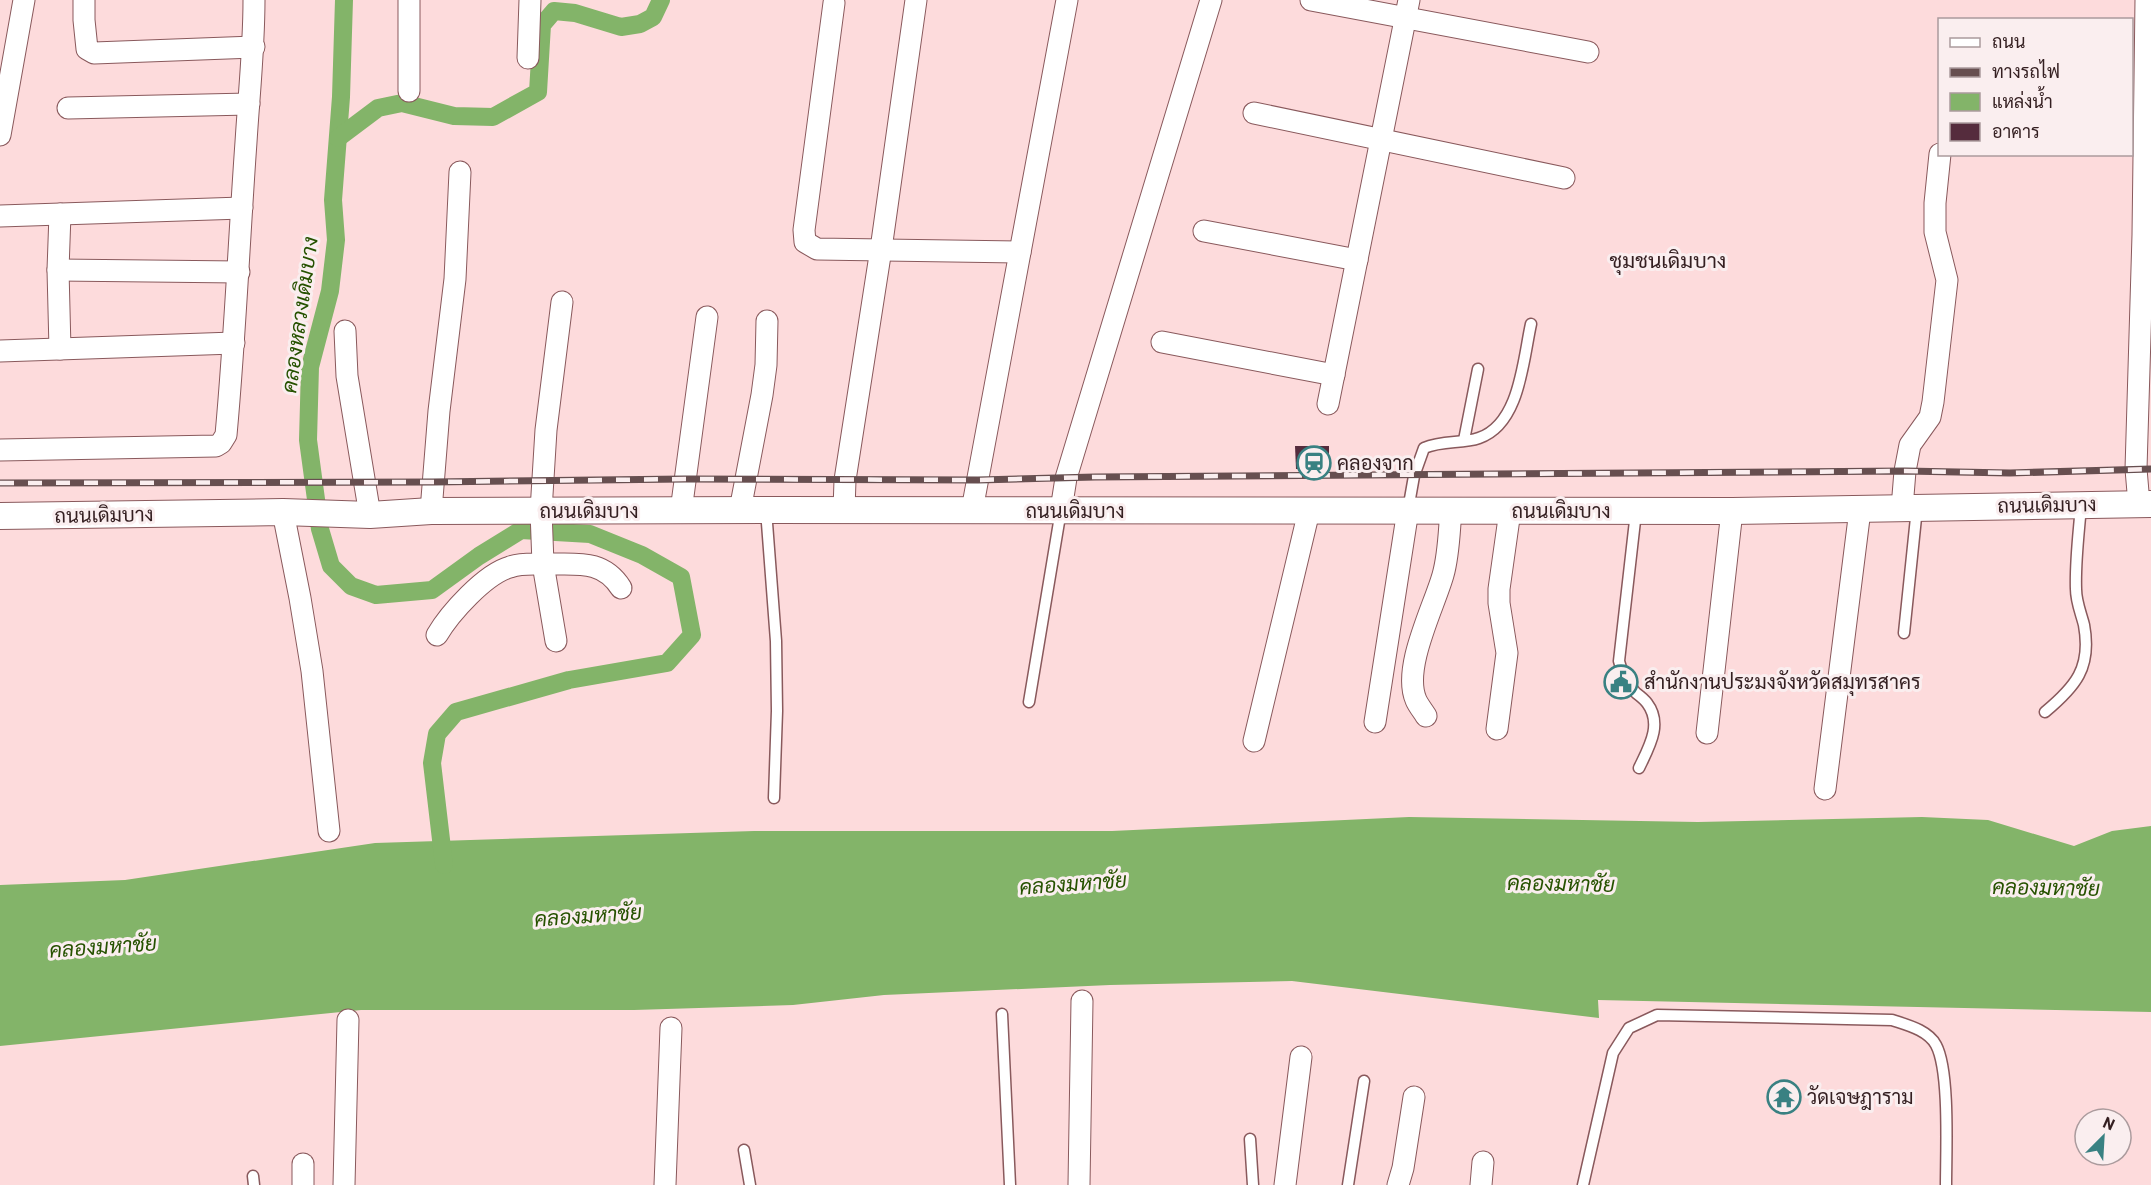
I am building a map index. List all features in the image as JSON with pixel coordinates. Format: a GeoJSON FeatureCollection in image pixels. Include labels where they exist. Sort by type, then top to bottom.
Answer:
{"type":"FeatureCollection","features":[{"type":"Feature","properties":{"kind":"street"},"geometry":{"type":"LineString","coordinates":[[0,135],[24,0]]}},
{"type":"Feature","properties":{"kind":"street"},"geometry":{"type":"LineString","coordinates":[[84,0],[87,49],[94,53],[254,47]]}},
{"type":"Feature","properties":{"kind":"street"},"geometry":{"type":"LineString","coordinates":[[0,450],[216,446],[226,435],[254,47],[254,0]]}},
{"type":"Feature","properties":{"kind":"street"},"geometry":{"type":"LineString","coordinates":[[409,0],[409,91]]}},
{"type":"Feature","properties":{"kind":"street"},"geometry":{"type":"LineString","coordinates":[[528,58],[530,0]]}},
{"type":"Feature","properties":{"kind":"street"},"geometry":{"type":"LineString","coordinates":[[844,510],[845,480],[881,249],[916,0]]}},
{"type":"Feature","properties":{"kind":"street"},"geometry":{"type":"LineString","coordinates":[[972,510],[1067,0]]}},
{"type":"Feature","properties":{"kind":"street"},"geometry":{"type":"LineString","coordinates":[[1061,510],[1070,467],[1210,0]]}},
{"type":"Feature","properties":{"kind":"street"},"geometry":{"type":"LineString","coordinates":[[1311,0],[1408,9],[1588,52]]}},
{"type":"Feature","properties":{"kind":"street"},"geometry":{"type":"LineString","coordinates":[[2145,504],[2136,469],[2146,350],[2146,0]]}},
{"type":"Feature","properties":{"kind":"street"},"geometry":{"type":"LineString","coordinates":[[834,3],[804,237],[808,245],[818,249],[1020,252]]}},
{"type":"Feature","properties":{"kind":"street"},"geometry":{"type":"LineString","coordinates":[[1328,404],[1408,9]]}},
{"type":"Feature","properties":{"kind":"street"},"geometry":{"type":"LineString","coordinates":[[68,108],[249,104]]}},
{"type":"Feature","properties":{"kind":"street"},"geometry":{"type":"LineString","coordinates":[[1254,113],[1564,178]]}},
{"type":"Feature","properties":{"kind":"street"},"geometry":{"type":"LineString","coordinates":[[1910,508],[1905,471],[1910,446],[1930,417],[1947,280],[1935,232],[1935,203],[1940,156]]}},
{"type":"Feature","properties":{"kind":"street"},"geometry":{"type":"LineString","coordinates":[[430,512],[439,411],[455,279],[460,172]]}},
{"type":"Feature","properties":{"kind":"street"},"geometry":{"type":"LineString","coordinates":[[0,216],[243,208]]}},
{"type":"Feature","properties":{"kind":"street"},"geometry":{"type":"LineString","coordinates":[[60,214],[58,270],[60,349]]}},
{"type":"Feature","properties":{"kind":"street"},"geometry":{"type":"LineString","coordinates":[[1204,231],[1357,261]]}},
{"type":"Feature","properties":{"kind":"street"},"geometry":{"type":"LineString","coordinates":[[58,270],[239,272]]}},
{"type":"Feature","properties":{"kind":"street"},"geometry":{"type":"LineString","coordinates":[[556,641],[543,563],[541,512],[546,430],[562,302]]}},
{"type":"Feature","properties":{"kind":"street"},"geometry":{"type":"LineString","coordinates":[[681,511],[706,317]]}},
{"type":"Feature","properties":{"kind":"street"},"geometry":{"type":"LineString","coordinates":[[740,510],[762,395],[767,321]]}},
{"type":"Feature","properties":{"kind":"street"},"geometry":{"type":"LineString","coordinates":[[345,331],[347,376],[370,515]]}},
{"type":"Feature","properties":{"kind":"street"},"geometry":{"type":"LineString","coordinates":[[1162,342],[1334,375]]}},
{"type":"Feature","properties":{"kind":"street"},"geometry":{"type":"LineString","coordinates":[[0,351],[234,343]]}},
{"type":"Feature","properties":{"kind":"street","name":"ถนนเดิมบาง"},"geometry":{"type":"LineString","coordinates":[[0,516],[284,512],[370,515],[430,512],[740,510],[1732,511],[2145,504]]}},
{"type":"Feature","properties":{"kind":"street"},"geometry":{"type":"LineString","coordinates":[[1375,722],[1408,510]]}},
{"type":"Feature","properties":{"kind":"street"},"geometry":{"type":"LineString","coordinates":[[1426,716],[1416,700],[1413,689],[1414,672],[1427,617],[1444,573],[1451,510]]}},
{"type":"Feature","properties":{"kind":"street"},"geometry":{"type":"LineString","coordinates":[[1825,789],[1860,510]]}},
{"type":"Feature","properties":{"kind":"street"},"geometry":{"type":"LineString","coordinates":[[1254,741],[1309,511]]}},
{"type":"Feature","properties":{"kind":"street"},"geometry":{"type":"LineString","coordinates":[[1497,729],[1507,653],[1499,589],[1510,511]]}},
{"type":"Feature","properties":{"kind":"street"},"geometry":{"type":"LineString","coordinates":[[1707,733],[1732,511]]}},
{"type":"Feature","properties":{"kind":"street"},"geometry":{"type":"LineString","coordinates":[[284,512],[312,671],[328,831]]}},
{"type":"Feature","properties":{"kind":"street"},"geometry":{"type":"LineString","coordinates":[[437,635],[444,623],[491,577],[509,567],[543,563],[596,566],[615,578],[621,588]]}},
{"type":"Feature","properties":{"kind":"street"},"geometry":{"type":"LineString","coordinates":[[1079,1185],[1082,1001]]}},
{"type":"Feature","properties":{"kind":"street"},"geometry":{"type":"LineString","coordinates":[[344,1185],[348,1020]]}},
{"type":"Feature","properties":{"kind":"street"},"geometry":{"type":"LineString","coordinates":[[665,1185],[671,1028]]}},
{"type":"Feature","properties":{"kind":"street"},"geometry":{"type":"LineString","coordinates":[[1285,1185],[1301,1057]]}},
{"type":"Feature","properties":{"kind":"street"},"geometry":{"type":"LineString","coordinates":[[1398,1185],[1403,1168],[1414,1097]]}},
{"type":"Feature","properties":{"kind":"street"},"geometry":{"type":"LineString","coordinates":[[1481,1185],[1483,1162]]}},
{"type":"Feature","properties":{"kind":"street"},"geometry":{"type":"LineString","coordinates":[[303,1164],[303,1185]]}},
{"type":"Feature","properties":{"kind":"lane"},"geometry":{"type":"LineString","coordinates":[[1408,510],[1414,476],[1424,448],[1438,442],[1478,438],[1493,431],[1509,412],[1518,384],[1531,324]]}},
{"type":"Feature","properties":{"kind":"lane"},"geometry":{"type":"LineString","coordinates":[[1464,440],[1478,369]]}},
{"type":"Feature","properties":{"kind":"lane"},"geometry":{"type":"LineString","coordinates":[[2045,712],[2068,693],[2078,680],[2086,656],[2086,639],[2076,588],[2081,505]]}},
{"type":"Feature","properties":{"kind":"lane"},"geometry":{"type":"LineString","coordinates":[[1904,633],[1910,508]]}},
{"type":"Feature","properties":{"kind":"lane"},"geometry":{"type":"LineString","coordinates":[[766,510],[776,653],[774,798]]}},
{"type":"Feature","properties":{"kind":"lane"},"geometry":{"type":"LineString","coordinates":[[1029,702],[1061,510]]}},
{"type":"Feature","properties":{"kind":"lane"},"geometry":{"type":"LineString","coordinates":[[1636,511],[1618,661],[1623,676],[1634,691],[1647,702],[1653,714],[1655,727],[1650,745],[1639,768]]}},
{"type":"Feature","properties":{"kind":"lane"},"geometry":{"type":"LineString","coordinates":[[1002,1014],[1010,1185]]}},
{"type":"Feature","properties":{"kind":"lane"},"geometry":{"type":"LineString","coordinates":[[1583,1185],[1613,1053],[1629,1028],[1656,1015],[1892,1020],[1919,1029],[1935,1044],[1943,1068],[1946,1185]]}},
{"type":"Feature","properties":{"kind":"lane"},"geometry":{"type":"LineString","coordinates":[[1348,1185],[1364,1081]]}},
{"type":"Feature","properties":{"kind":"lane"},"geometry":{"type":"LineString","coordinates":[[1250,1139],[1253,1185]]}},
{"type":"Feature","properties":{"kind":"lane"},"geometry":{"type":"LineString","coordinates":[[744,1150],[750,1185]]}},
{"type":"Feature","properties":{"kind":"water","name":"คลองมหาชัย"},"geometry":{"type":"Polygon","coordinates":[[[1409,817],[1698,822],[1922,817],[1988,820],[2074,846],[2112,831],[2151,826],[2151,1012],[1598,1000],[1599,1018],[1292,981],[1110,985],[884,995],[793,1005],[634,1010],[361,1010],[0,1046],[0,885],[125,880],[375,843],[754,831],[1112,831],[1409,817]]]}},
{"type":"Feature","properties":{"kind":"building"},"geometry":{"type":"Polygon","coordinates":[[[1295,446],[1329,446],[1329,469],[1296,469],[1295,446]]]}},
{"type":"Feature","properties":{"kind":"waterway","name":"คลองหลวงเดิมบาง"},"geometry":{"type":"LineString","coordinates":[[344,0],[341,97],[333,200],[336,240],[330,291],[310,367],[308,440],[320,529],[331,566],[351,586],[376,595],[432,590],[479,556],[521,530],[590,534],[642,555],[681,577],[692,635],[667,663],[569,680],[456,712],[437,734],[432,763],[444,865]]}},
{"type":"Feature","properties":{"kind":"waterway"},"geometry":{"type":"LineString","coordinates":[[338,138],[378,108],[402,103],[454,116],[493,117],[538,92],[542,25],[554,11],[575,13],[621,27],[640,24],[653,17],[661,0]]}},
{"type":"Feature","properties":{"kind":"railway"},"geometry":{"type":"LineString","coordinates":[[0,483],[685,479],[978,480],[1095,477],[1905,471],[2010,473],[2151,469]]}},
{"type":"Feature","properties":{"kind":"place","name":"คลองจาก"},"geometry":{"type":"Point","coordinates":[1314,463]}},
{"type":"Feature","properties":{"kind":"place","name":"สำนักงานประมงจังหวัดสมุทรสาคร"},"geometry":{"type":"Point","coordinates":[1621,682]}},
{"type":"Feature","properties":{"kind":"place","name":"วัดเจษฎาราม"},"geometry":{"type":"Point","coordinates":[1784,1097]}},
{"type":"Feature","properties":{"kind":"district","name":"ชุมชนเดิมบาง"},"geometry":{"type":"Point","coordinates":[1668,261]}}]}
